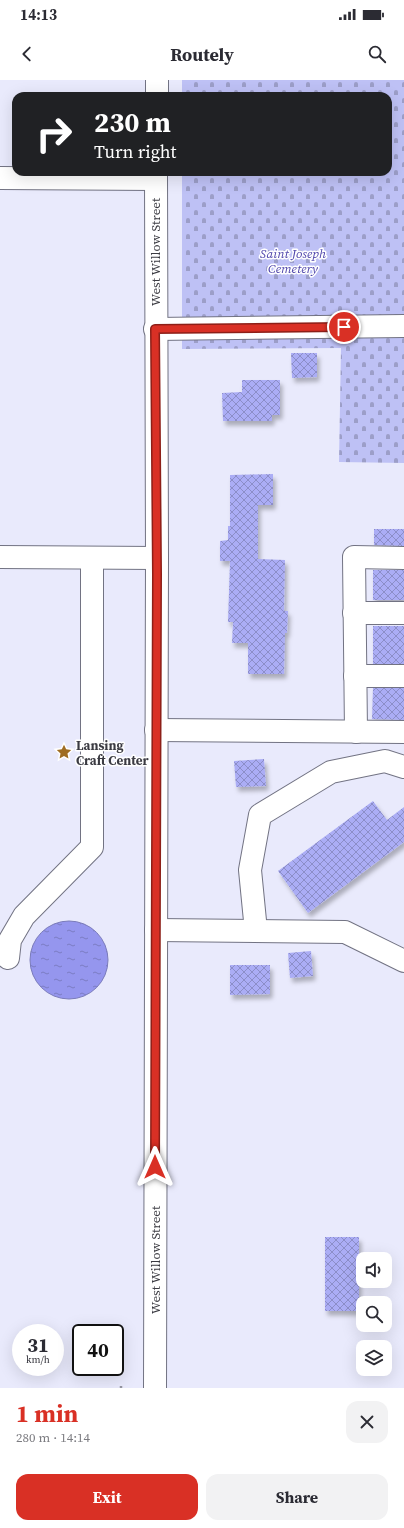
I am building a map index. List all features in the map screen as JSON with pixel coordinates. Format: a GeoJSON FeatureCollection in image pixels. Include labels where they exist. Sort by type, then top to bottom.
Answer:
{"type":"FeatureCollection","features":[{"type":"Feature","properties":{"kind":"street"},"geometry":{"type":"LineString","coordinates":[[157,80],[157,92]]}},
{"type":"Feature","properties":{"kind":"street"},"geometry":{"type":"LineString","coordinates":[[0,178],[104,176]]}},
{"type":"Feature","properties":{"kind":"street","name":"West Willow Street"},"geometry":{"type":"LineString","coordinates":[[155,1388],[157,558],[155,329],[156,176]]}},
{"type":"Feature","properties":{"kind":"street"},"geometry":{"type":"LineString","coordinates":[[155,329],[404,326]]}},
{"type":"Feature","properties":{"kind":"street"},"geometry":{"type":"LineString","coordinates":[[0,557],[157,558]]}},
{"type":"Feature","properties":{"kind":"street"},"geometry":{"type":"LineString","coordinates":[[8,958],[10,940],[24,916],[92,847],[92,558]]}},
{"type":"Feature","properties":{"kind":"street"},"geometry":{"type":"LineString","coordinates":[[356,732],[354,558],[404,558]]}},
{"type":"Feature","properties":{"kind":"street"},"geometry":{"type":"LineString","coordinates":[[354,613],[404,613]]}},
{"type":"Feature","properties":{"kind":"street"},"geometry":{"type":"LineString","coordinates":[[355,676],[404,676]]}},
{"type":"Feature","properties":{"kind":"street"},"geometry":{"type":"LineString","coordinates":[[156,730],[404,732]]}},
{"type":"Feature","properties":{"kind":"street"},"geometry":{"type":"LineString","coordinates":[[256,931],[250,870],[260,815],[331,772],[385,761],[404,767]]}},
{"type":"Feature","properties":{"kind":"street"},"geometry":{"type":"LineString","coordinates":[[156,930],[345,932],[404,961]]}},
{"type":"Feature","properties":{"kind":"green space","name":"Saint Joseph Cemetery"},"geometry":{"type":"Polygon","coordinates":[[[182,80],[404,80],[404,463],[339,462],[341,348],[182,349],[182,176],[392,176],[392,92],[182,92],[182,80]]]}},
{"type":"Feature","properties":{"kind":"water"},"geometry":{"type":"Polygon","coordinates":[[[69,921],[84,924],[91,928],[101,938],[105,945],[108,960],[105,975],[101,982],[91,992],[84,996],[69,999],[54,996],[47,992],[37,982],[33,975],[30,960],[33,945],[37,938],[47,928],[54,924],[69,921]]]}},
{"type":"Feature","properties":{"kind":"building"},"geometry":{"type":"Polygon","coordinates":[[[291,353],[317,353],[317,377],[292,378],[291,353]]]}},
{"type":"Feature","properties":{"kind":"building"},"geometry":{"type":"Polygon","coordinates":[[[242,380],[280,380],[280,415],[272,415],[272,421],[223,421],[222,393],[242,392],[242,380]]]}},
{"type":"Feature","properties":{"kind":"building"},"geometry":{"type":"Polygon","coordinates":[[[273,474],[273,505],[258,505],[258,559],[285,560],[284,611],[288,611],[287,633],[285,633],[284,674],[248,674],[248,643],[232,643],[233,622],[228,622],[230,561],[220,561],[220,541],[228,540],[228,526],[230,526],[230,475],[273,474]]]}},
{"type":"Feature","properties":{"kind":"building"},"geometry":{"type":"Polygon","coordinates":[[[374,529],[404,529],[404,546],[374,545],[374,529]]]}},
{"type":"Feature","properties":{"kind":"building"},"geometry":{"type":"Polygon","coordinates":[[[373,570],[404,570],[404,600],[373,600],[373,570]]]}},
{"type":"Feature","properties":{"kind":"building"},"geometry":{"type":"Polygon","coordinates":[[[373,626],[404,626],[404,664],[373,664],[373,626]]]}},
{"type":"Feature","properties":{"kind":"building"},"geometry":{"type":"Polygon","coordinates":[[[373,688],[404,688],[404,720],[372,719],[373,688]]]}},
{"type":"Feature","properties":{"kind":"building"},"geometry":{"type":"Polygon","coordinates":[[[264,759],[266,786],[236,787],[234,761],[264,759]]]}},
{"type":"Feature","properties":{"kind":"building"},"geometry":{"type":"Polygon","coordinates":[[[373,801],[387,820],[404,807],[404,842],[308,913],[278,871],[373,801]]]}},
{"type":"Feature","properties":{"kind":"building"},"geometry":{"type":"Polygon","coordinates":[[[311,951],[313,976],[290,978],[288,953],[311,951]]]}},
{"type":"Feature","properties":{"kind":"building"},"geometry":{"type":"Polygon","coordinates":[[[230,965],[270,965],[270,994],[230,995],[230,965]]]}},
{"type":"Feature","properties":{"kind":"building"},"geometry":{"type":"Polygon","coordinates":[[[325,1237],[359,1237],[359,1252],[356,1252],[356,1288],[359,1288],[359,1296],[356,1296],[356,1311],[325,1311],[325,1237]]]}},
{"type":"Feature","properties":{"kind":"place","name":"Lansing Craft Center"},"geometry":{"type":"Point","coordinates":[64,752]}},
{"type":"Feature","properties":{"kind":"route"},"geometry":{"type":"LineString","coordinates":[[155,1167],[157,574],[155,329],[344,327]]}}]}
